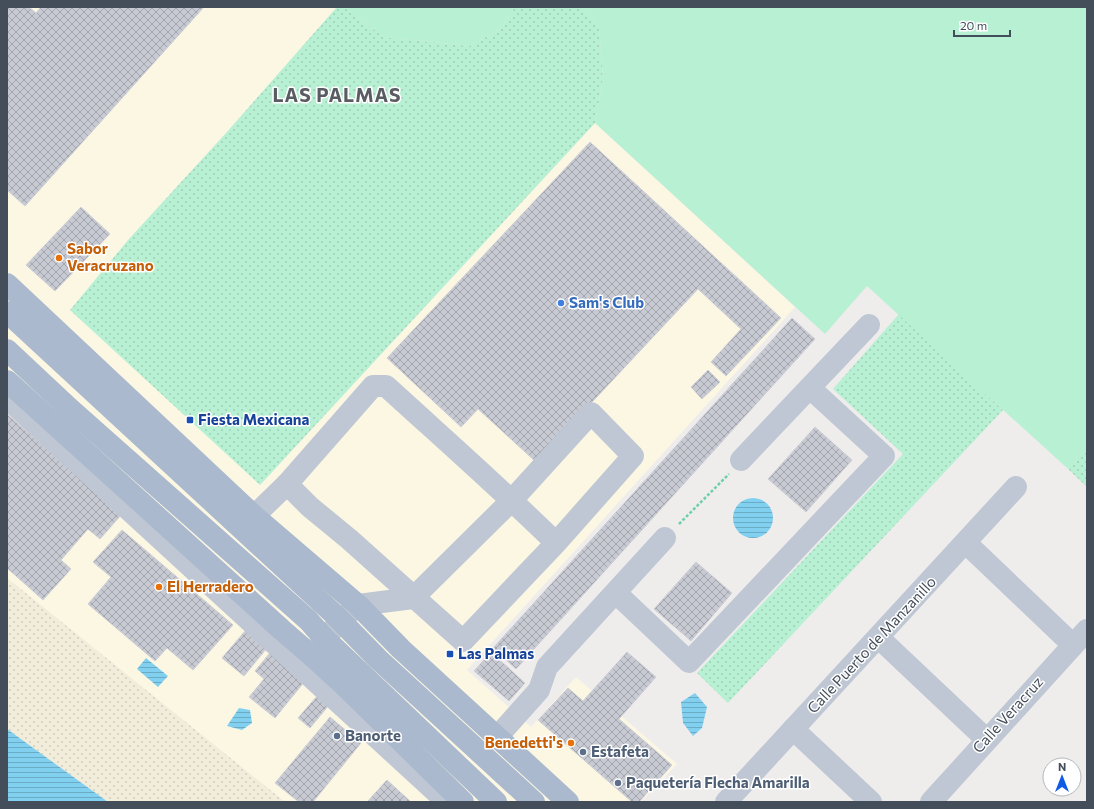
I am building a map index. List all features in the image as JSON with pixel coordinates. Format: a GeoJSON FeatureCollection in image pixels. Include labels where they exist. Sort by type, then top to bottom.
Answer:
{"type":"FeatureCollection","features":[{"type":"Feature","properties":{"kind":"main road"},"geometry":{"type":"LineString","coordinates":[[7,284],[254,516],[358,605],[401,649],[498,736],[568,802]]}},
{"type":"Feature","properties":{"kind":"main road"},"geometry":{"type":"LineString","coordinates":[[7,312],[340,621],[378,659],[534,802]]}},
{"type":"Feature","properties":{"kind":"main road"},"geometry":{"type":"LineString","coordinates":[[7,350],[70,409],[308,620],[318,647],[346,687],[463,802]]}},
{"type":"Feature","properties":{"kind":"main road"},"geometry":{"type":"LineString","coordinates":[[7,381],[282,630],[318,647],[438,748],[496,802]]}},
{"type":"Feature","properties":{"kind":"main road"},"geometry":{"type":"LineString","coordinates":[[204,527],[282,630]]}},
{"type":"Feature","properties":{"kind":"main road"},"geometry":{"type":"LineString","coordinates":[[346,687],[438,748]]}},
{"type":"Feature","properties":{"kind":"street"},"geometry":{"type":"LineString","coordinates":[[742,460],[869,325]]}},
{"type":"Feature","properties":{"kind":"street"},"geometry":{"type":"LineString","coordinates":[[254,516],[287,484],[373,386],[386,386],[478,471],[512,500],[556,543]]}},
{"type":"Feature","properties":{"kind":"street"},"geometry":{"type":"LineString","coordinates":[[616,593],[690,662],[884,456],[810,388]]}},
{"type":"Feature","properties":{"kind":"street"},"geometry":{"type":"LineString","coordinates":[[7,398],[447,802]]}},
{"type":"Feature","properties":{"kind":"street"},"geometry":{"type":"LineString","coordinates":[[287,484],[310,507],[349,539],[413,598],[463,641],[556,543],[633,456],[591,413],[512,500],[413,598],[358,605],[340,621],[318,647]]}},
{"type":"Feature","properties":{"kind":"street","name":"Calle Puerto de Manzanillo"},"geometry":{"type":"LineString","coordinates":[[726,802],[1016,487]]}},
{"type":"Feature","properties":{"kind":"street"},"geometry":{"type":"LineString","coordinates":[[498,736],[539,690],[547,667],[665,538]]}},
{"type":"Feature","properties":{"kind":"street"},"geometry":{"type":"LineString","coordinates":[[966,543],[1080,637]]}},
{"type":"Feature","properties":{"kind":"street","name":"Calle Veracruz"},"geometry":{"type":"LineString","coordinates":[[931,802],[1080,637]]}},
{"type":"Feature","properties":{"kind":"street"},"geometry":{"type":"LineString","coordinates":[[878,638],[986,740]]}},
{"type":"Feature","properties":{"kind":"street"},"geometry":{"type":"LineString","coordinates":[[793,729],[871,802]]}},
{"type":"Feature","properties":{"kind":"path"},"geometry":{"type":"LineString","coordinates":[[665,538],[742,460]]}},
{"type":"Feature","properties":{"kind":"shaded area"},"geometry":{"type":"Polygon","coordinates":[[[7,7],[337,7],[227,132],[129,239],[260,485],[595,123],[795,307],[467,670],[531,727],[576,677],[677,764],[641,802],[285,802],[7,578],[7,7]]]}},
{"type":"Feature","properties":{"kind":"green space"},"geometry":{"type":"Polygon","coordinates":[[[337,7],[344,7],[384,37],[469,46],[501,29],[515,7],[582,7],[599,27],[603,79],[595,123],[260,485],[70,310],[129,239],[227,132],[337,7]]]}},
{"type":"Feature","properties":{"kind":"green space"},"geometry":{"type":"Polygon","coordinates":[[[344,7],[515,7],[501,29],[469,46],[384,37],[344,7]]]}},
{"type":"Feature","properties":{"kind":"green space"},"geometry":{"type":"Polygon","coordinates":[[[582,7],[1087,7],[1087,446],[1067,468],[867,286],[825,334],[595,123],[603,79],[599,27],[582,7]]]}},
{"type":"Feature","properties":{"kind":"green space"},"geometry":{"type":"Polygon","coordinates":[[[899,314],[1003,410],[728,703],[697,673],[903,454],[833,389],[899,314]]]}},
{"type":"Feature","properties":{"kind":"green space"},"geometry":{"type":"Polygon","coordinates":[[[1087,446],[1087,487],[1067,468],[1087,446]]]}},
{"type":"Feature","properties":{"kind":"sand"},"geometry":{"type":"Polygon","coordinates":[[[7,578],[285,802],[108,802],[7,729],[7,578]]]}},
{"type":"Feature","properties":{"kind":"water"},"geometry":{"type":"Polygon","coordinates":[[[753,498],[764,501],[770,507],[773,518],[770,529],[764,535],[753,538],[742,535],[736,529],[733,518],[736,507],[742,501],[753,498]]]}},
{"type":"Feature","properties":{"kind":"water"},"geometry":{"type":"Polygon","coordinates":[[[146,658],[168,676],[158,687],[137,669],[146,658]]]}},
{"type":"Feature","properties":{"kind":"water"},"geometry":{"type":"Polygon","coordinates":[[[695,693],[707,707],[702,728],[693,736],[683,723],[681,702],[695,693]]]}},
{"type":"Feature","properties":{"kind":"water"},"geometry":{"type":"Polygon","coordinates":[[[239,708],[250,710],[252,723],[242,730],[227,726],[239,708]]]}},
{"type":"Feature","properties":{"kind":"water"},"geometry":{"type":"Polygon","coordinates":[[[7,729],[108,802],[7,802],[7,729]]]}},
{"type":"Feature","properties":{"kind":"building"},"geometry":{"type":"Polygon","coordinates":[[[7,7],[29,7],[36,13],[41,7],[204,7],[25,206],[7,190],[7,7]]]}},
{"type":"Feature","properties":{"kind":"building","name":"Sam's Club"},"geometry":{"type":"Polygon","coordinates":[[[590,142],[781,318],[726,376],[711,362],[741,329],[698,289],[536,462],[478,409],[461,427],[387,358],[590,142]]]}},
{"type":"Feature","properties":{"kind":"building"},"geometry":{"type":"Polygon","coordinates":[[[81,207],[110,234],[55,291],[26,265],[81,207]]]}},
{"type":"Feature","properties":{"kind":"building"},"geometry":{"type":"Polygon","coordinates":[[[792,318],[815,339],[516,669],[493,648],[792,318]]]}},
{"type":"Feature","properties":{"kind":"building"},"geometry":{"type":"Polygon","coordinates":[[[708,370],[720,382],[702,399],[691,387],[708,370]]]}},
{"type":"Feature","properties":{"kind":"building"},"geometry":{"type":"Polygon","coordinates":[[[7,414],[122,514],[100,539],[88,529],[61,560],[71,569],[43,600],[7,568],[7,414]]]}},
{"type":"Feature","properties":{"kind":"building"},"geometry":{"type":"Polygon","coordinates":[[[815,427],[852,460],[806,512],[768,479],[815,427]]]}},
{"type":"Feature","properties":{"kind":"building"},"geometry":{"type":"Polygon","coordinates":[[[122,530],[233,625],[193,670],[167,648],[155,661],[88,604],[111,577],[93,562],[122,530]]]}},
{"type":"Feature","properties":{"kind":"building"},"geometry":{"type":"Polygon","coordinates":[[[696,562],[732,593],[691,641],[654,609],[696,562]]]}},
{"type":"Feature","properties":{"kind":"building"},"geometry":{"type":"Polygon","coordinates":[[[245,631],[267,648],[244,676],[222,658],[245,631]]]}},
{"type":"Feature","properties":{"kind":"building"},"geometry":{"type":"Polygon","coordinates":[[[274,648],[309,676],[275,718],[249,697],[264,679],[255,671],[274,648]]]}},
{"type":"Feature","properties":{"kind":"building"},"geometry":{"type":"Polygon","coordinates":[[[491,652],[525,683],[509,701],[474,671],[491,652]]]}},
{"type":"Feature","properties":{"kind":"building"},"geometry":{"type":"Polygon","coordinates":[[[627,652],[656,677],[619,719],[672,765],[639,802],[632,802],[538,720],[568,688],[583,701],[627,652]]]}},
{"type":"Feature","properties":{"kind":"building"},"geometry":{"type":"Polygon","coordinates":[[[317,696],[329,705],[310,728],[298,718],[317,696]]]}},
{"type":"Feature","properties":{"kind":"building"},"geometry":{"type":"Polygon","coordinates":[[[330,717],[361,743],[313,802],[299,802],[275,783],[330,717]]]}},
{"type":"Feature","properties":{"kind":"building"},"geometry":{"type":"Polygon","coordinates":[[[387,780],[411,802],[367,802],[387,780]]]}},
{"type":"Feature","properties":{"kind":"place","name":"Sabor Veracruzano"},"geometry":{"type":"Point","coordinates":[59,258]}},
{"type":"Feature","properties":{"kind":"place","name":"Sam's Club"},"geometry":{"type":"Point","coordinates":[561,303]}},
{"type":"Feature","properties":{"kind":"place","name":"Fiesta Mexicana"},"geometry":{"type":"Point","coordinates":[190,420]}},
{"type":"Feature","properties":{"kind":"place","name":"El Herradero"},"geometry":{"type":"Point","coordinates":[159,587]}},
{"type":"Feature","properties":{"kind":"place","name":"Las Palmas"},"geometry":{"type":"Point","coordinates":[450,654]}},
{"type":"Feature","properties":{"kind":"place","name":"Banorte"},"geometry":{"type":"Point","coordinates":[337,736]}},
{"type":"Feature","properties":{"kind":"place","name":"Benedetti's"},"geometry":{"type":"Point","coordinates":[571,743]}},
{"type":"Feature","properties":{"kind":"place","name":"Estafeta"},"geometry":{"type":"Point","coordinates":[583,752]}},
{"type":"Feature","properties":{"kind":"place","name":"Paquetería Flecha Amarilla"},"geometry":{"type":"Point","coordinates":[618,783]}},
{"type":"Feature","properties":{"kind":"district","name":"LAS PALMAS"},"geometry":{"type":"Point","coordinates":[337,95]}}]}
